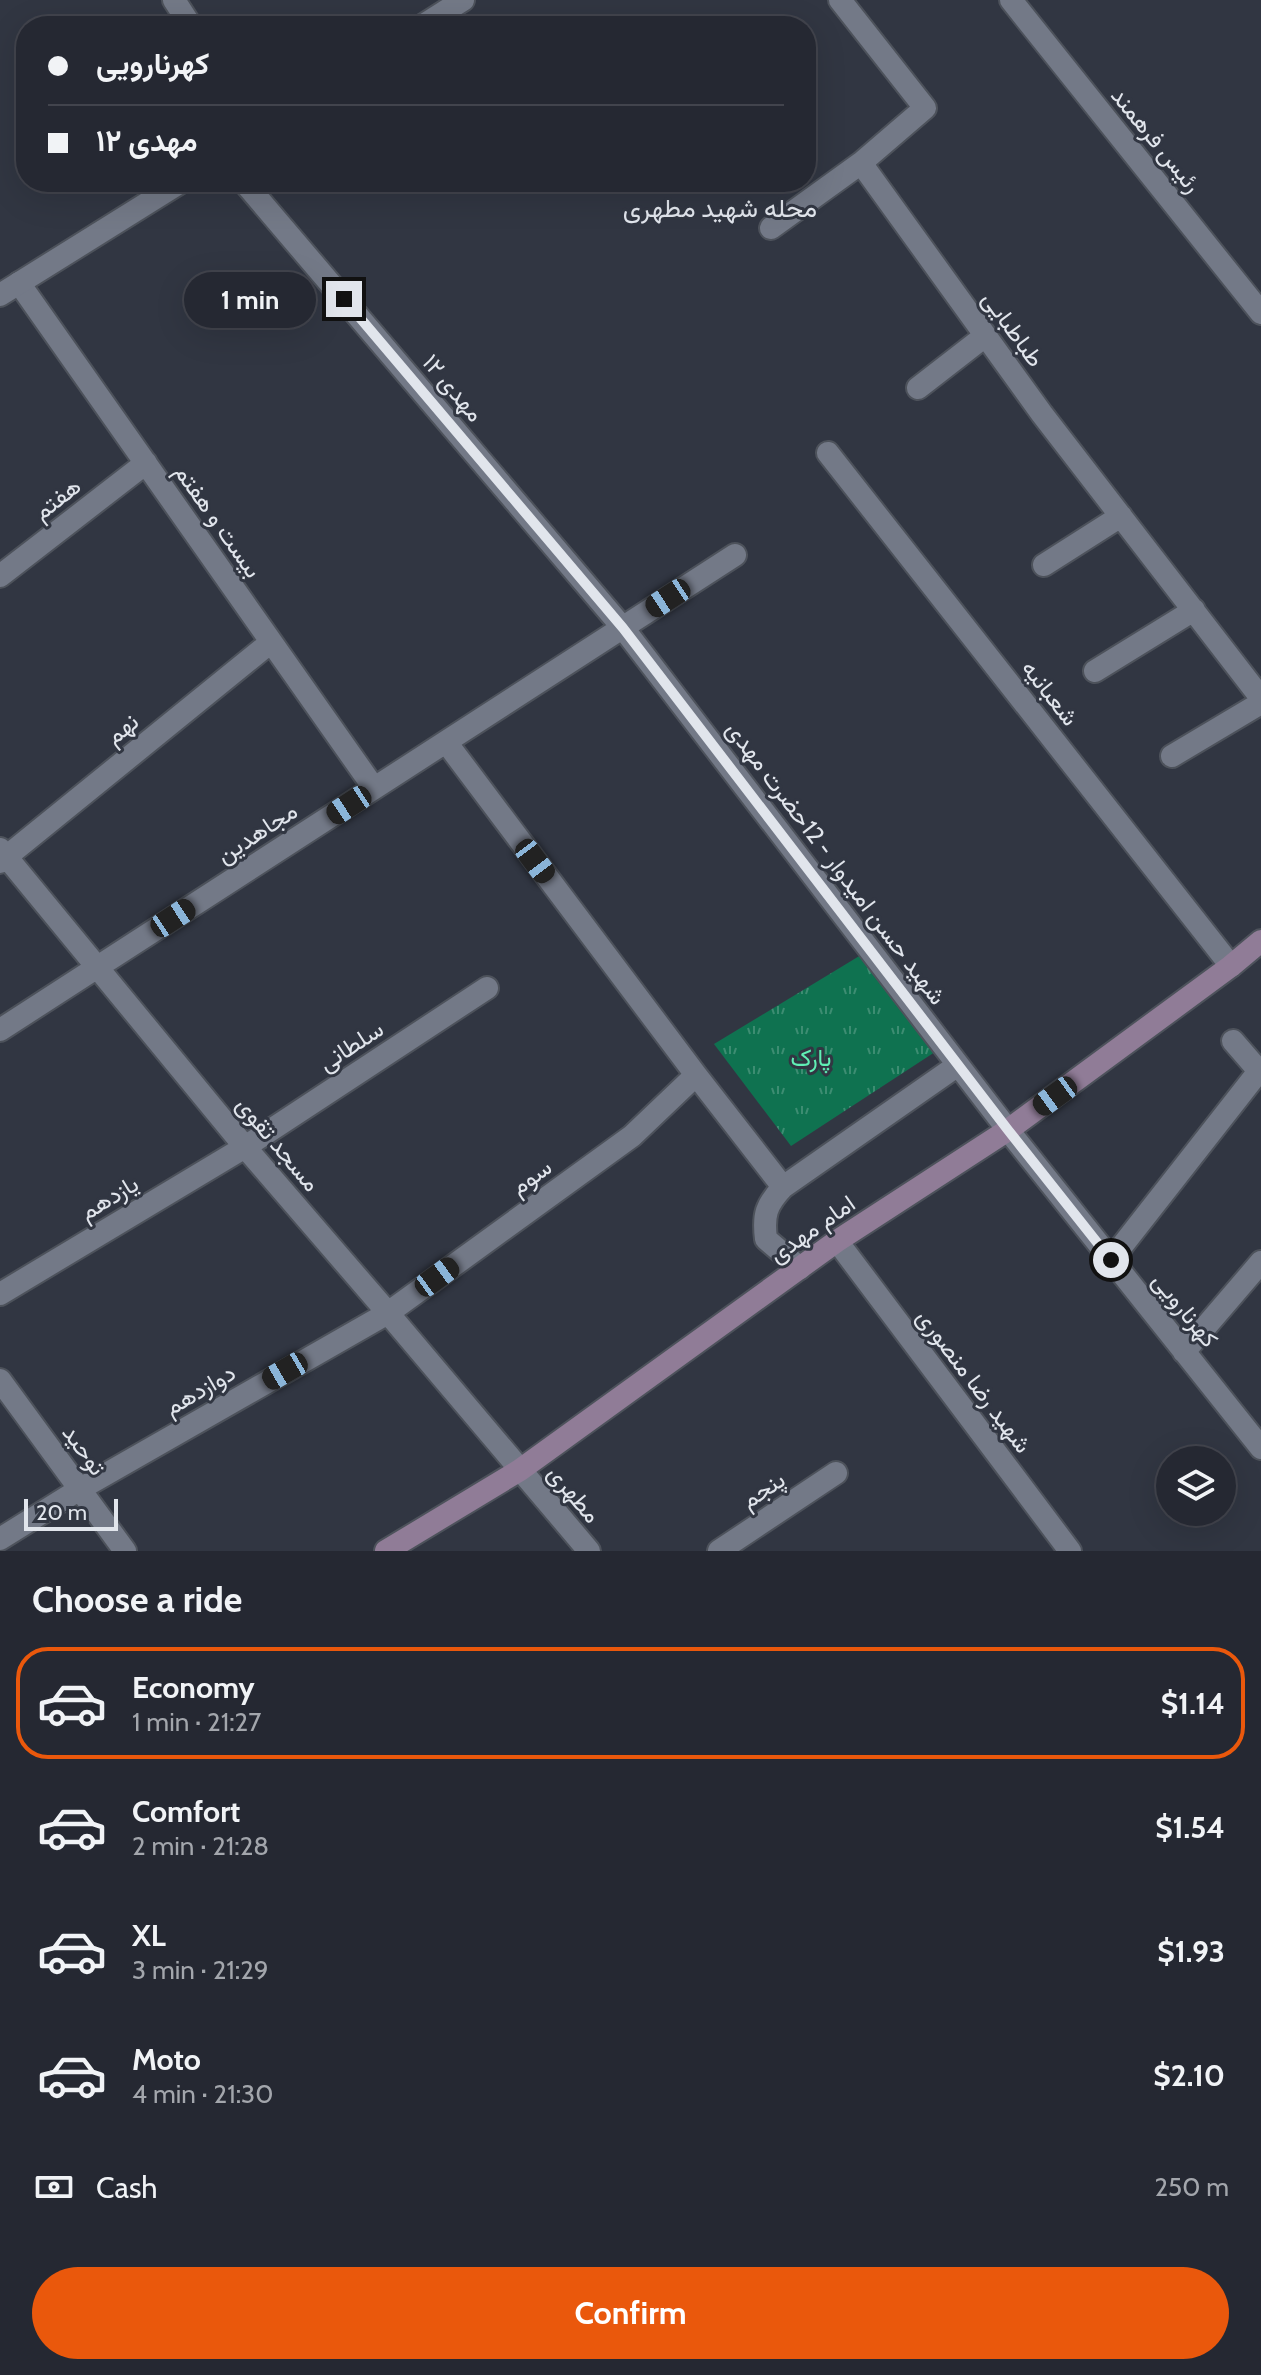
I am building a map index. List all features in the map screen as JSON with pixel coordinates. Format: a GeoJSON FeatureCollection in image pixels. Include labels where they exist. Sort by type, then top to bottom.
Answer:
{"type":"FeatureCollection","features":[{"type":"Feature","properties":{"kind":"main road","name":"امام مهدی"},"geometry":{"type":"LineString","coordinates":[[386,1551],[520,1470],[837,1241],[1008,1130],[1261,941]]}},
{"type":"Feature","properties":{"kind":"street"},"geometry":{"type":"LineString","coordinates":[[438,16],[463,0]]}},
{"type":"Feature","properties":{"kind":"street"},"geometry":{"type":"LineString","coordinates":[[771,228],[861,163],[925,108],[840,0]]}},
{"type":"Feature","properties":{"kind":"street","name":"رئیس فرهمند"},"geometry":{"type":"LineString","coordinates":[[1011,0],[1261,313]]}},
{"type":"Feature","properties":{"kind":"street","name":"طباطبایی"},"geometry":{"type":"LineString","coordinates":[[861,163],[1042,414],[1261,700]]}},
{"type":"Feature","properties":{"kind":"street"},"geometry":{"type":"LineString","coordinates":[[0,295],[165,192]]}},
{"type":"Feature","properties":{"kind":"street","name":"مهدی ۱۲"},"geometry":{"type":"LineString","coordinates":[[252,192],[623,628]]}},
{"type":"Feature","properties":{"kind":"street","name":"بیست و هفتم"},"geometry":{"type":"LineString","coordinates":[[19,283],[374,788]]}},
{"type":"Feature","properties":{"kind":"street"},"geometry":{"type":"LineString","coordinates":[[918,388],[985,336]]}},
{"type":"Feature","properties":{"kind":"street","name":"شعبانیه"},"geometry":{"type":"LineString","coordinates":[[828,453],[1231,966]]}},
{"type":"Feature","properties":{"kind":"street","name":"هفتم"},"geometry":{"type":"LineString","coordinates":[[0,576],[146,463]]}},
{"type":"Feature","properties":{"kind":"street"},"geometry":{"type":"LineString","coordinates":[[1044,565],[1121,516]]}},
{"type":"Feature","properties":{"kind":"street","name":"مجاهدین"},"geometry":{"type":"LineString","coordinates":[[0,1030],[735,555]]}},
{"type":"Feature","properties":{"kind":"street"},"geometry":{"type":"LineString","coordinates":[[1095,671],[1194,610]]}},
{"type":"Feature","properties":{"kind":"street","name":"شهید حسن امیدوار - 12حضرت مهدی"},"geometry":{"type":"LineString","coordinates":[[623,628],[1008,1130]]}},
{"type":"Feature","properties":{"kind":"street","name":"نهم"},"geometry":{"type":"LineString","coordinates":[[2,856],[271,642]]}},
{"type":"Feature","properties":{"kind":"street"},"geometry":{"type":"LineString","coordinates":[[1172,756],[1261,700]]}},
{"type":"Feature","properties":{"kind":"street"},"geometry":{"type":"LineString","coordinates":[[446,742],[783,1187]]}},
{"type":"Feature","properties":{"kind":"street","name":"مسجد تقوی"},"geometry":{"type":"LineString","coordinates":[[2,856],[520,1470]]}},
{"type":"Feature","properties":{"kind":"street","name":"سلطانی"},"geometry":{"type":"LineString","coordinates":[[245,1147],[487,988]]}},
{"type":"Feature","properties":{"kind":"street"},"geometry":{"type":"LineString","coordinates":[[1111,1260],[1259,1071],[1233,1041]]}},
{"type":"Feature","properties":{"kind":"street"},"geometry":{"type":"LineString","coordinates":[[800,1268],[766,1239],[764,1222],[769,1201],[783,1187],[958,1065]]}},
{"type":"Feature","properties":{"kind":"street","name":"سوم"},"geometry":{"type":"LineString","coordinates":[[388,1313],[632,1136],[696,1075]]}},
{"type":"Feature","properties":{"kind":"street","name":"کهرنارویی"},"geometry":{"type":"LineString","coordinates":[[1008,1130],[1259,1442]]}},
{"type":"Feature","properties":{"kind":"street","name":"یازدهم"},"geometry":{"type":"LineString","coordinates":[[0,1294],[245,1147]]}},
{"type":"Feature","properties":{"kind":"street","name":"شهید رضا منصوری"},"geometry":{"type":"LineString","coordinates":[[837,1241],[1070,1551]]}},
{"type":"Feature","properties":{"kind":"street"},"geometry":{"type":"LineString","coordinates":[[1184,1352],[1261,1262]]}},
{"type":"Feature","properties":{"kind":"street","name":"دوازدهم"},"geometry":{"type":"LineString","coordinates":[[0,1539],[80,1489],[388,1313]]}},
{"type":"Feature","properties":{"kind":"street","name":"توحید"},"geometry":{"type":"LineString","coordinates":[[0,1380],[125,1551]]}},
{"type":"Feature","properties":{"kind":"street","name":"مطهری"},"geometry":{"type":"LineString","coordinates":[[520,1470],[589,1551]]}},
{"type":"Feature","properties":{"kind":"street","name":"پنجم"},"geometry":{"type":"LineString","coordinates":[[719,1551],[836,1473]]}},
{"type":"Feature","properties":{"kind":"green space","name":"پارک"},"geometry":{"type":"Polygon","coordinates":[[[861,955],[938,1050],[791,1146],[714,1044],[861,955]]]}},
{"type":"Feature","properties":{"kind":"district","name":"محله شهید مطهری"},"geometry":{"type":"Point","coordinates":[720,208]}},
{"type":"Feature","properties":{"kind":"route"},"geometry":{"type":"LineString","coordinates":[[344,299],[623,628],[1111,1260]]}}]}
